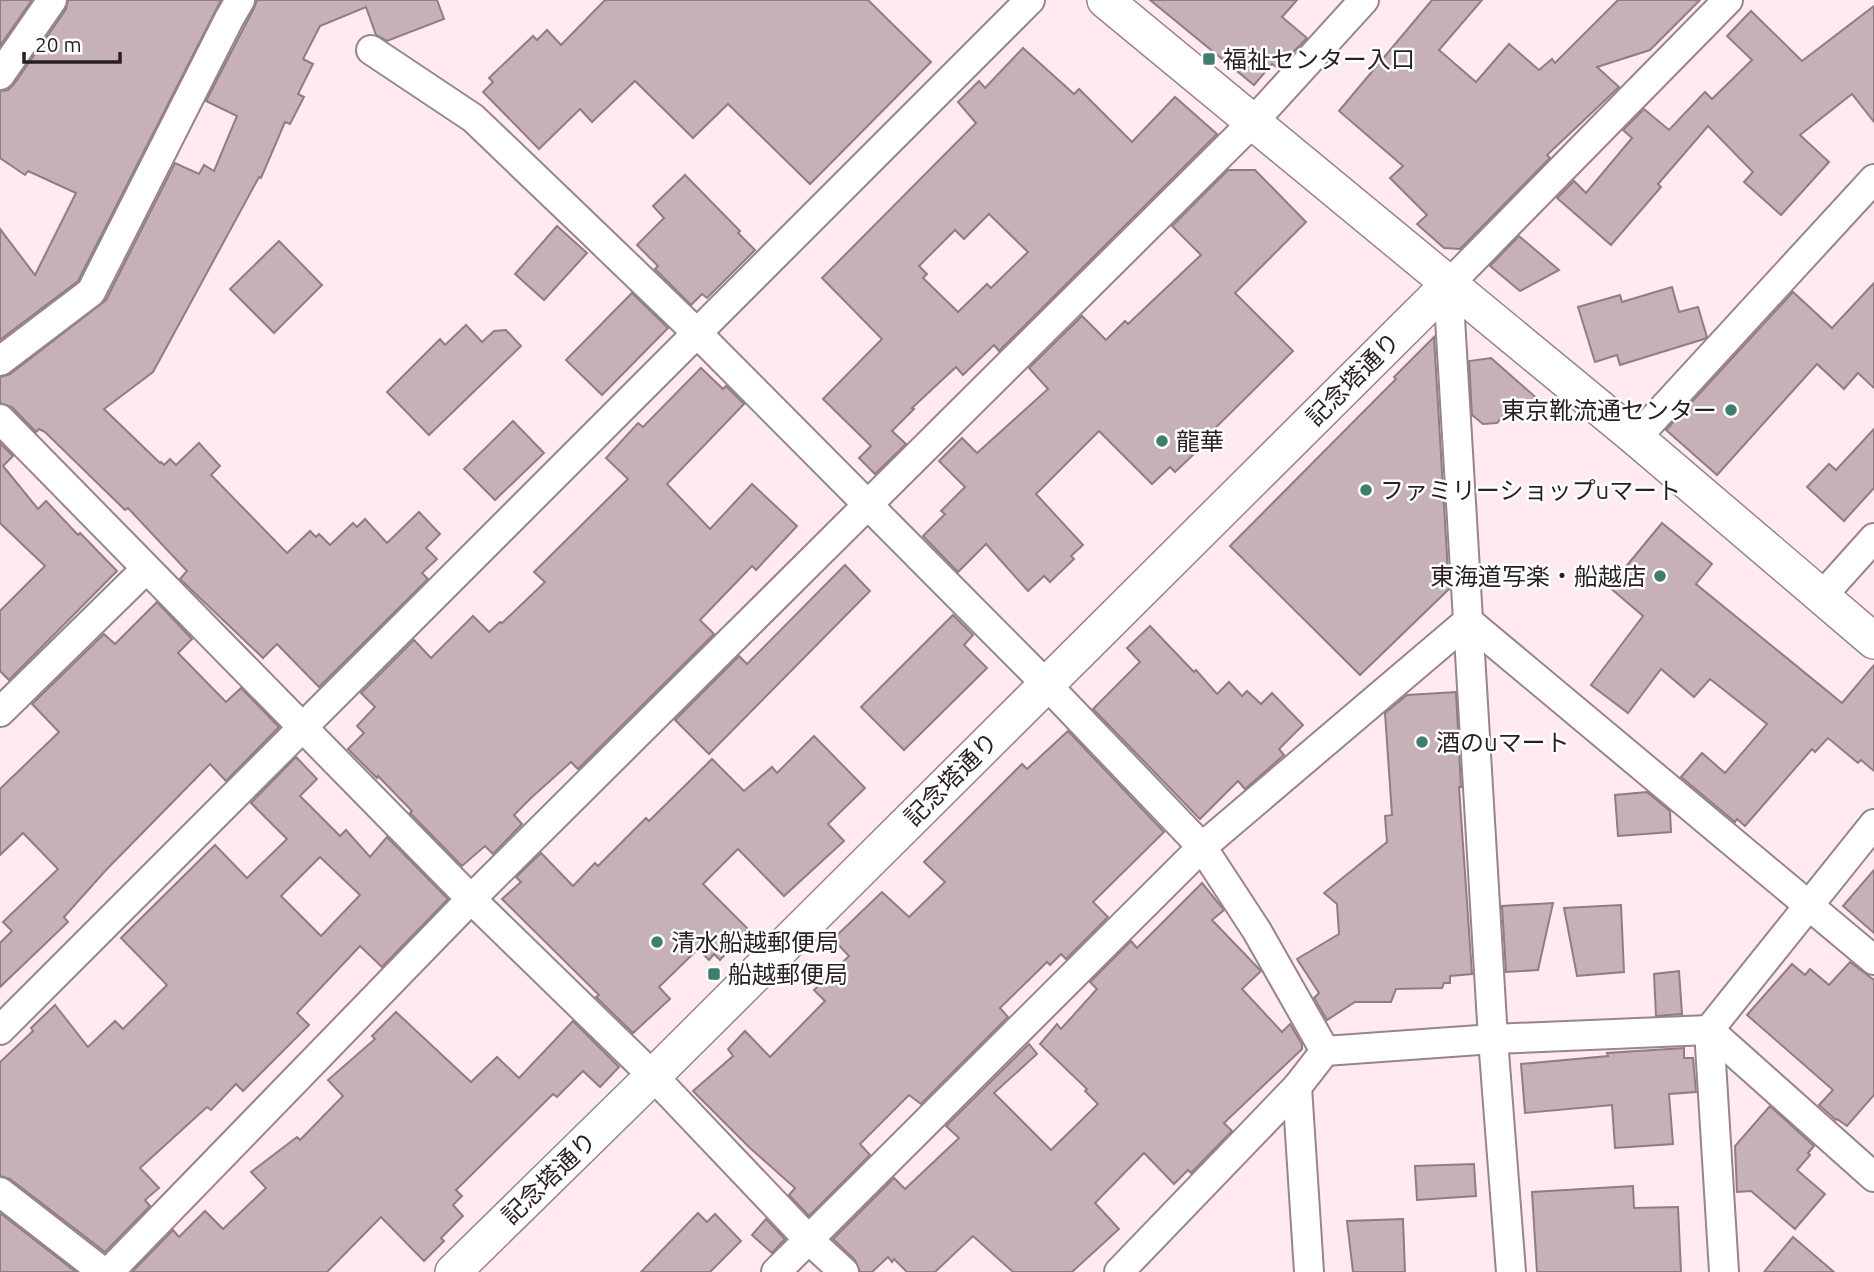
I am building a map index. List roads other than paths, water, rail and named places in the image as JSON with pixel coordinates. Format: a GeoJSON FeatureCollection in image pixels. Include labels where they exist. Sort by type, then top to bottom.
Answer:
{"type":"FeatureCollection","features":[{"type":"Feature","properties":{"kind":"street"},"geometry":{"type":"LineString","coordinates":[[0,75],[52,0]]}},
{"type":"Feature","properties":{"kind":"street"},"geometry":{"type":"LineString","coordinates":[[0,361],[91,292],[240,0]]}},
{"type":"Feature","properties":{"kind":"street"},"geometry":{"type":"LineString","coordinates":[[0,1030],[1030,0]]}},
{"type":"Feature","properties":{"kind":"street"},"geometry":{"type":"LineString","coordinates":[[1105,0],[1636,438],[1874,642]]}},
{"type":"Feature","properties":{"kind":"street"},"geometry":{"type":"LineString","coordinates":[[109,1272],[471,900],[1252,123],[1364,0]]}},
{"type":"Feature","properties":{"kind":"street"},"geometry":{"type":"LineString","coordinates":[[1511,1272],[1493,1039],[1448,285],[1728,0]]}},
{"type":"Feature","properties":{"kind":"street"},"geometry":{"type":"LineString","coordinates":[[371,50],[473,118],[698,334],[1046,684],[1202,847],[1257,931],[1325,1051]]}},
{"type":"Feature","properties":{"kind":"street"},"geometry":{"type":"LineString","coordinates":[[1636,438],[1874,179]]}},
{"type":"Feature","properties":{"kind":"street","name":"記念塔通り"},"geometry":{"type":"LineString","coordinates":[[453,1272],[1448,285]]}},
{"type":"Feature","properties":{"kind":"street"},"geometry":{"type":"LineString","coordinates":[[0,419],[471,900],[653,1076],[808,1239],[844,1272]]}},
{"type":"Feature","properties":{"kind":"street"},"geometry":{"type":"LineString","coordinates":[[1822,596],[1874,538]]}},
{"type":"Feature","properties":{"kind":"street"},"geometry":{"type":"LineString","coordinates":[[0,712],[146,569]]}},
{"type":"Feature","properties":{"kind":"street"},"geometry":{"type":"LineString","coordinates":[[776,1272],[1202,847],[1468,621]]}},
{"type":"Feature","properties":{"kind":"street"},"geometry":{"type":"LineString","coordinates":[[1468,621],[1874,960]]}},
{"type":"Feature","properties":{"kind":"street"},"geometry":{"type":"LineString","coordinates":[[1724,1272],[1709,1030],[1874,824]]}},
{"type":"Feature","properties":{"kind":"street"},"geometry":{"type":"LineString","coordinates":[[1119,1272],[1297,1087],[1325,1051],[1493,1039],[1709,1030],[1874,1177]]}},
{"type":"Feature","properties":{"kind":"street"},"geometry":{"type":"LineString","coordinates":[[1297,1087],[1309,1272]]}},
{"type":"Feature","properties":{"kind":"street"},"geometry":{"type":"LineString","coordinates":[[0,1192],[103,1272]]}},
{"type":"Feature","properties":{"kind":"place","name":"福祉センター入口"},"geometry":{"type":"Point","coordinates":[1209,59]}},
{"type":"Feature","properties":{"kind":"place","name":"東京靴流通センター"},"geometry":{"type":"Point","coordinates":[1731,410]}},
{"type":"Feature","properties":{"kind":"place","name":"龍華"},"geometry":{"type":"Point","coordinates":[1162,441]}},
{"type":"Feature","properties":{"kind":"place","name":"ファミリーショップuマート"},"geometry":{"type":"Point","coordinates":[1366,490]}},
{"type":"Feature","properties":{"kind":"place","name":"東海道写楽・船越店"},"geometry":{"type":"Point","coordinates":[1660,576]}},
{"type":"Feature","properties":{"kind":"place","name":"酒のuマート"},"geometry":{"type":"Point","coordinates":[1422,742]}},
{"type":"Feature","properties":{"kind":"place","name":"清水船越郵便局"},"geometry":{"type":"Point","coordinates":[657,942]}},
{"type":"Feature","properties":{"kind":"place","name":"船越郵便局"},"geometry":{"type":"Point","coordinates":[714,974]}}]}
